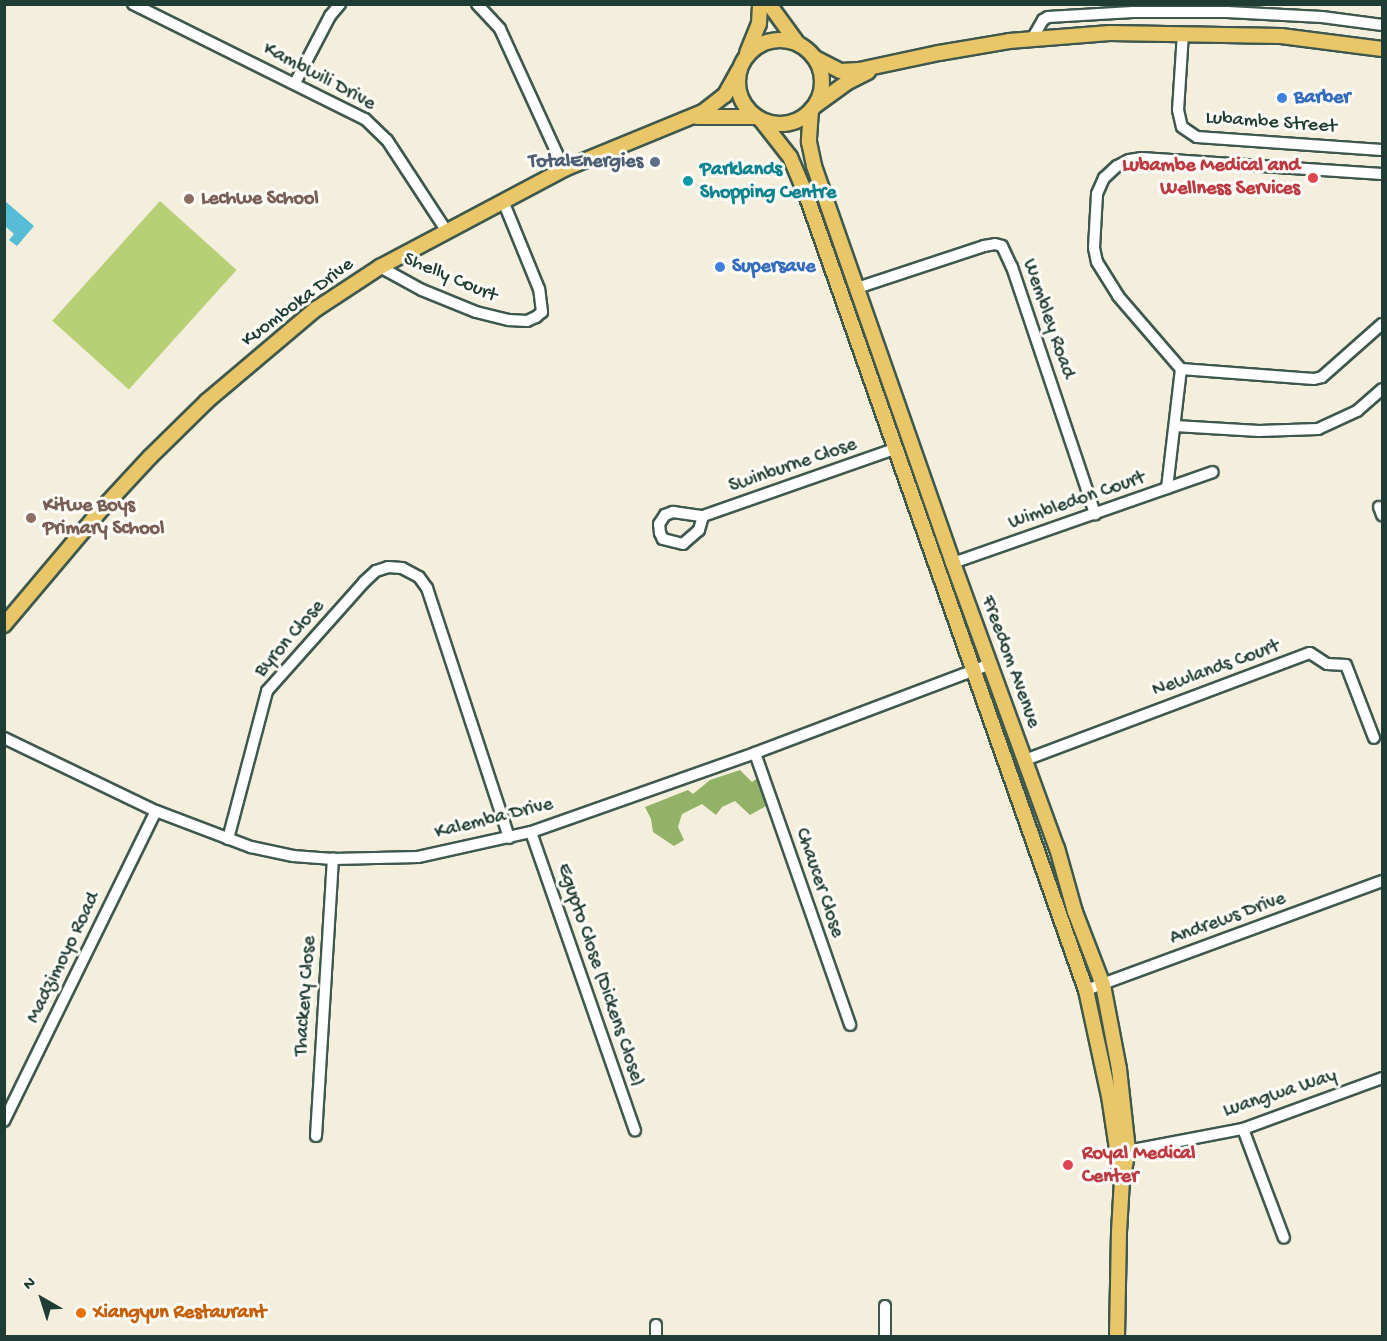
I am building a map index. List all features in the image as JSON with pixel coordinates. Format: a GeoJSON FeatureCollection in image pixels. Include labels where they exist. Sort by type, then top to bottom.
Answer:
{"type":"FeatureCollection","features":[{"type":"Feature","properties":{"kind":"main road"},"geometry":{"type":"LineString","coordinates":[[692,118],[725,95],[742,64],[759,24],[760,4]]}},
{"type":"Feature","properties":{"kind":"main road"},"geometry":{"type":"LineString","coordinates":[[769,4],[798,44],[815,58],[841,71],[878,67],[939,53],[1032,39],[1134,33],[1281,36],[1383,49]]}},
{"type":"Feature","properties":{"kind":"main road"},"geometry":{"type":"LineString","coordinates":[[758,119],[746,108],[740,96],[737,83],[742,64],[753,49],[775,40],[798,44]]}},
{"type":"Feature","properties":{"kind":"main road"},"geometry":{"type":"LineString","coordinates":[[813,108],[822,82],[815,58]]}},
{"type":"Feature","properties":{"kind":"main road"},"geometry":{"type":"LineString","coordinates":[[692,118],[758,119],[784,124],[796,122],[846,83],[878,67]]}},
{"type":"Feature","properties":{"kind":"main road","name":"Freedom Avenue"},"geometry":{"type":"LineString","coordinates":[[813,108],[809,142],[814,166],[1103,985],[1119,1069],[1122,1180],[1117,1336]]}},
{"type":"Feature","properties":{"kind":"main road","name":"Kuomboka Drive"},"geometry":{"type":"LineString","coordinates":[[4,625],[99,512],[207,400],[316,309],[380,267],[564,169],[630,140],[692,118]]}},
{"type":"Feature","properties":{"kind":"main road","name":"Freedom Avenue"},"geometry":{"type":"LineString","coordinates":[[758,119],[781,143],[797,170],[974,671],[1086,990],[1122,1152]]}},
{"type":"Feature","properties":{"kind":"main road"},"geometry":{"type":"LineString","coordinates":[[853,328],[891,384]]}},
{"type":"Feature","properties":{"kind":"street","name":"Kambwili Drive"},"geometry":{"type":"LineString","coordinates":[[134,4],[365,119],[377,129],[447,230]]}},
{"type":"Feature","properties":{"kind":"street"},"geometry":{"type":"LineString","coordinates":[[294,83],[330,16],[340,4]]}},
{"type":"Feature","properties":{"kind":"street"},"geometry":{"type":"LineString","coordinates":[[477,4],[500,29],[564,169]]}},
{"type":"Feature","properties":{"kind":"street"},"geometry":{"type":"LineString","coordinates":[[1032,39],[1043,20],[1048,17],[1133,12],[1310,16],[1383,25]]}},
{"type":"Feature","properties":{"kind":"street"},"geometry":{"type":"LineString","coordinates":[[1133,12],[1134,33]]}},
{"type":"Feature","properties":{"kind":"street","name":"Lubambe Street"},"geometry":{"type":"LineString","coordinates":[[1183,33],[1179,119],[1182,126],[1197,137],[1383,150]]}},
{"type":"Feature","properties":{"kind":"street"},"geometry":{"type":"LineString","coordinates":[[1383,174],[1142,158],[1129,160],[1117,166],[1104,178],[1097,194],[1094,248],[1097,262],[1118,296],[1181,369],[1314,380],[1322,377],[1383,324]]}},
{"type":"Feature","properties":{"kind":"street","name":"Shelly Court"},"geometry":{"type":"LineString","coordinates":[[380,267],[422,290],[476,312],[509,320],[527,321],[542,312],[539,289],[503,201]]}},
{"type":"Feature","properties":{"kind":"street","name":"Wembley Road"},"geometry":{"type":"LineString","coordinates":[[857,288],[984,246],[995,244],[1002,246],[1012,267],[1095,514]]}},
{"type":"Feature","properties":{"kind":"street"},"geometry":{"type":"LineString","coordinates":[[1167,488],[1181,369]]}},
{"type":"Feature","properties":{"kind":"street"},"geometry":{"type":"LineString","coordinates":[[1175,426],[1259,431],[1318,429],[1357,411],[1383,389]]}},
{"type":"Feature","properties":{"kind":"street","name":"Swinburne Close"},"geometry":{"type":"LineString","coordinates":[[703,516],[894,449]]}},
{"type":"Feature","properties":{"kind":"street","name":"Wimbledon Court"},"geometry":{"type":"LineString","coordinates":[[953,563],[1213,472]]}},
{"type":"Feature","properties":{"kind":"street","name":"Byron Close"},"geometry":{"type":"LineString","coordinates":[[228,839],[267,691],[364,582],[376,571],[388,567],[402,568],[419,577],[427,588],[509,838]]}},
{"type":"Feature","properties":{"kind":"street","name":"Newlands Court"},"geometry":{"type":"LineString","coordinates":[[1024,760],[1310,653],[1327,664],[1346,665],[1374,738]]}},
{"type":"Feature","properties":{"kind":"street","name":"Kalemba Drive"},"geometry":{"type":"LineString","coordinates":[[4,738],[156,811],[228,839],[293,856],[333,859],[418,857],[531,832],[754,753],[990,664]]}},
{"type":"Feature","properties":{"kind":"street","name":"Chaucer Close"},"geometry":{"type":"LineString","coordinates":[[754,753],[850,1025]]}},
{"type":"Feature","properties":{"kind":"street","name":"Madzimoyo Road"},"geometry":{"type":"LineString","coordinates":[[4,1121],[156,811]]}},
{"type":"Feature","properties":{"kind":"street","name":"Egupto Close (Dickens Close)"},"geometry":{"type":"LineString","coordinates":[[531,832],[635,1130]]}},
{"type":"Feature","properties":{"kind":"street","name":"Thackery Close"},"geometry":{"type":"LineString","coordinates":[[316,1136],[333,859]]}},
{"type":"Feature","properties":{"kind":"street","name":"Andrews Drive"},"geometry":{"type":"LineString","coordinates":[[1086,990],[1382,882]]}},
{"type":"Feature","properties":{"kind":"street","name":"Luangwa Way"},"geometry":{"type":"LineString","coordinates":[[1122,1152],[1243,1129],[1383,1078]]}},
{"type":"Feature","properties":{"kind":"street"},"geometry":{"type":"LineString","coordinates":[[1243,1129],[1284,1238]]}},
{"type":"Feature","properties":{"kind":"street"},"geometry":{"type":"LineString","coordinates":[[885,1306],[885,1336]]}},
{"type":"Feature","properties":{"kind":"green space"},"geometry":{"type":"Polygon","coordinates":[[[160,201],[237,270],[129,390],[52,321],[160,201]]]}},
{"type":"Feature","properties":{"kind":"green space"},"geometry":{"type":"Polygon","coordinates":[[[740,770],[752,782],[759,777],[768,805],[750,815],[735,801],[722,807],[716,815],[702,804],[682,814],[678,827],[684,840],[674,846],[653,832],[651,819],[645,807],[688,790],[693,794],[710,780],[740,770]]]}},
{"type":"Feature","properties":{"kind":"water"},"geometry":{"type":"Polygon","coordinates":[[[5,201],[34,226],[17,246],[9,240],[14,234],[5,226],[5,201]]]}},
{"type":"Feature","properties":{"kind":"place","name":"Barber"},"geometry":{"type":"Point","coordinates":[1282,98]}},
{"type":"Feature","properties":{"kind":"place","name":"TotalEnergies"},"geometry":{"type":"Point","coordinates":[655,162]}},
{"type":"Feature","properties":{"kind":"place","name":"Lubambe Medical and Wellness Services"},"geometry":{"type":"Point","coordinates":[1313,178]}},
{"type":"Feature","properties":{"kind":"place","name":"Parklands Shopping Centre"},"geometry":{"type":"Point","coordinates":[688,181]}},
{"type":"Feature","properties":{"kind":"place","name":"Lechwe School"},"geometry":{"type":"Point","coordinates":[189,199]}},
{"type":"Feature","properties":{"kind":"place","name":"Supersave"},"geometry":{"type":"Point","coordinates":[720,267]}},
{"type":"Feature","properties":{"kind":"place","name":"Kitwe Boys Primary School"},"geometry":{"type":"Point","coordinates":[31,518]}},
{"type":"Feature","properties":{"kind":"place","name":"Royal Medical Center"},"geometry":{"type":"Point","coordinates":[1068,1165]}},
{"type":"Feature","properties":{"kind":"place","name":"Xiangyun Restaurant"},"geometry":{"type":"Point","coordinates":[81,1313]}}]}
